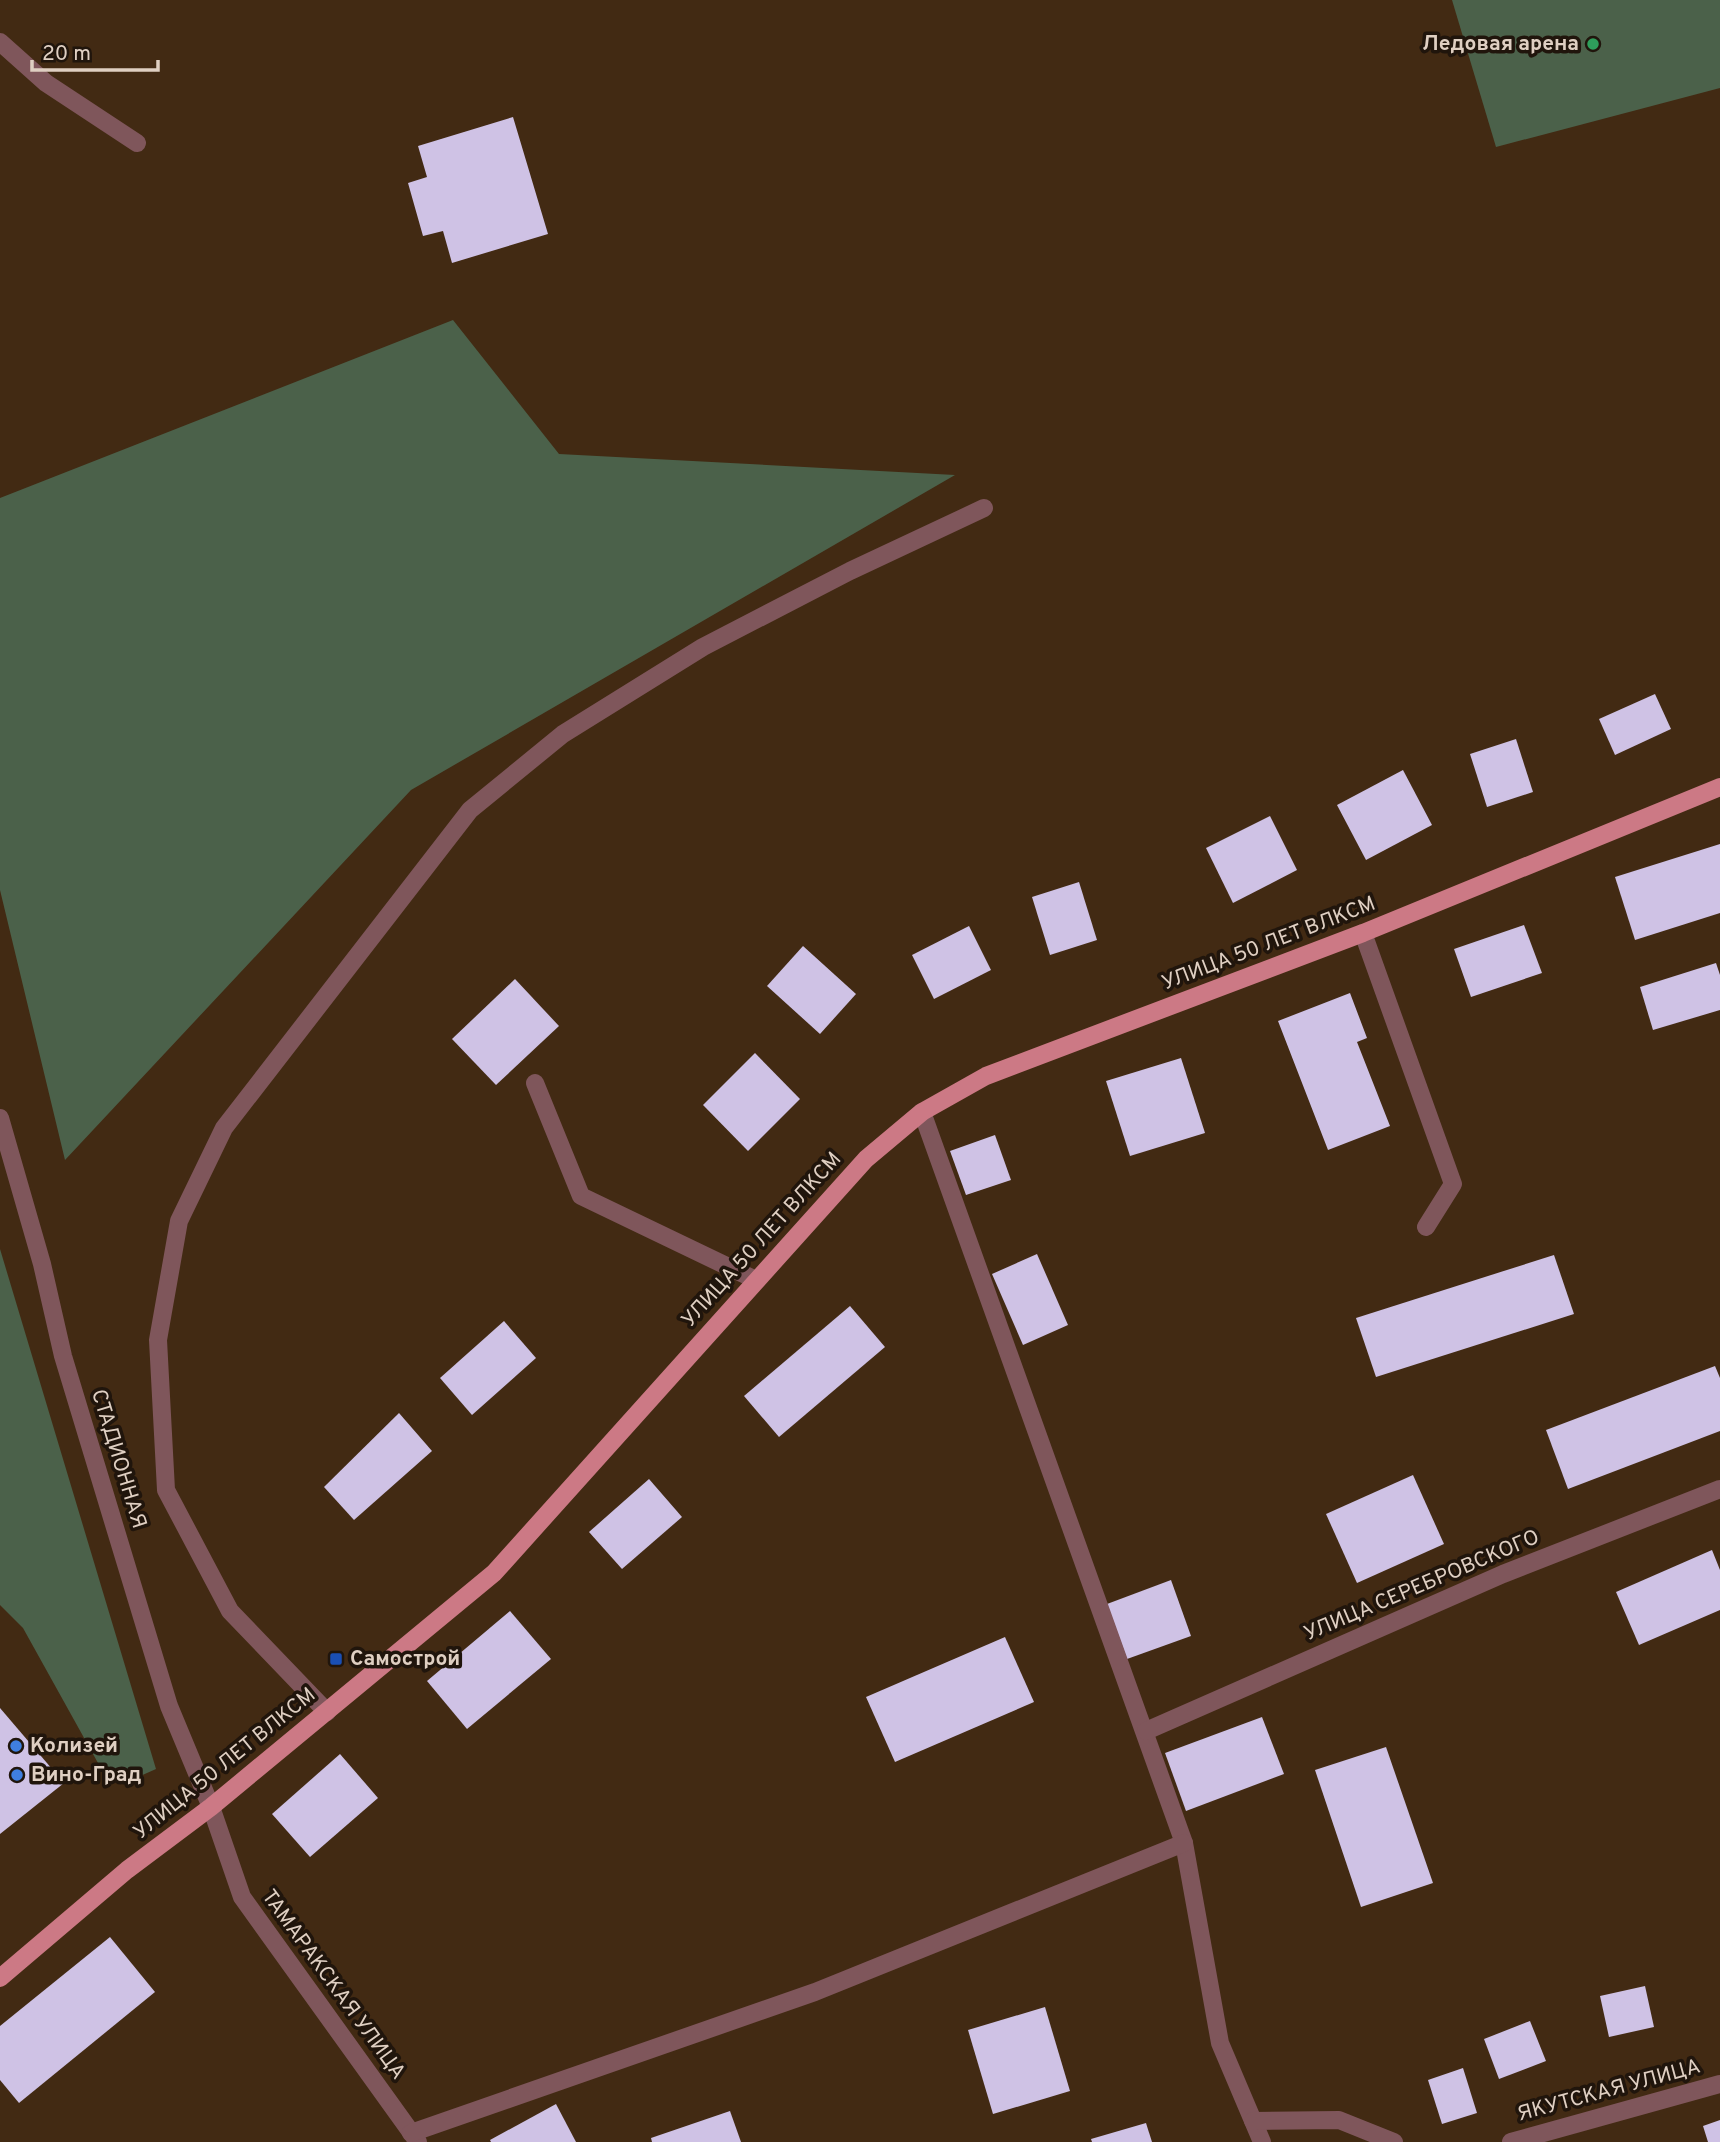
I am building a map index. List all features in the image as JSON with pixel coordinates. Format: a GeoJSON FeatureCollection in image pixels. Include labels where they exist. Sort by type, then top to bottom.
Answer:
{"type":"FeatureCollection","features":[{"type":"Feature","properties":{"kind":"main road","name":"УЛИЦА 50 ЛЕТ ВЛКСМ"},"geometry":{"type":"LineString","coordinates":[[0,1978],[127,1870],[211,1807],[494,1573],[866,1159],[922,1112],[986,1076],[1363,933],[1720,787]]}},
{"type":"Feature","properties":{"kind":"street"},"geometry":{"type":"LineString","coordinates":[[0,42],[46,83],[137,143]]}},
{"type":"Feature","properties":{"kind":"street"},"geometry":{"type":"LineString","coordinates":[[327,1712],[230,1611],[166,1490],[158,1340],[179,1221],[224,1128],[470,810],[552,743],[704,647],[850,571],[984,508]]}},
{"type":"Feature","properties":{"kind":"street"},"geometry":{"type":"LineString","coordinates":[[1363,933],[1453,1184],[1426,1227]]}},
{"type":"Feature","properties":{"kind":"street"},"geometry":{"type":"LineString","coordinates":[[535,1083],[581,1196],[756,1280]]}},
{"type":"Feature","properties":{"kind":"street"},"geometry":{"type":"LineString","coordinates":[[922,1112],[1184,1843],[1220,2043],[1262,2142]]}},
{"type":"Feature","properties":{"kind":"street","name":"СТАДИОННАЯ"},"geometry":{"type":"LineString","coordinates":[[0,1118],[5,1154],[42,1264],[62,1356],[169,1706],[211,1807]]}},
{"type":"Feature","properties":{"kind":"street","name":"УЛИЦА СЕРЕБРОВСКОГО"},"geometry":{"type":"LineString","coordinates":[[1146,1731],[1503,1574],[1720,1489]]}},
{"type":"Feature","properties":{"kind":"street","name":"ТАМАРАКСКАЯ УЛИЦА"},"geometry":{"type":"LineString","coordinates":[[211,1807],[242,1897],[414,2137]]}},
{"type":"Feature","properties":{"kind":"street"},"geometry":{"type":"LineString","coordinates":[[414,2137],[815,1992],[1184,1843]]}},
{"type":"Feature","properties":{"kind":"street","name":"ЯКУТСКАЯ УЛИЦА"},"geometry":{"type":"LineString","coordinates":[[1511,2142],[1720,2084]]}},
{"type":"Feature","properties":{"kind":"street"},"geometry":{"type":"LineString","coordinates":[[1253,2121],[1339,2120],[1394,2142]]}},
{"type":"Feature","properties":{"kind":"green space","name":"Ледовая арена"},"geometry":{"type":"Polygon","coordinates":[[[1452,0],[1720,0],[1720,88],[1496,147],[1452,0]]]}},
{"type":"Feature","properties":{"kind":"green space"},"geometry":{"type":"Polygon","coordinates":[[[453,320],[559,454],[955,475],[411,790],[65,1160],[0,890],[0,498],[453,320]]]}},
{"type":"Feature","properties":{"kind":"green space"},"geometry":{"type":"Polygon","coordinates":[[[0,1249],[156,1769],[129,1781],[103,1772],[23,1628],[0,1605],[0,1249]]]}},
{"type":"Feature","properties":{"kind":"building"},"geometry":{"type":"Polygon","coordinates":[[[513,117],[548,234],[452,263],[443,231],[423,236],[408,183],[427,177],[418,146],[513,117]]]}},
{"type":"Feature","properties":{"kind":"building"},"geometry":{"type":"Polygon","coordinates":[[[1655,694],[1671,729],[1615,755],[1599,719],[1655,694]]]}},
{"type":"Feature","properties":{"kind":"building"},"geometry":{"type":"Polygon","coordinates":[[[1516,739],[1533,792],[1487,807],[1470,754],[1516,739]]]}},
{"type":"Feature","properties":{"kind":"building"},"geometry":{"type":"Polygon","coordinates":[[[1403,770],[1432,825],[1366,860],[1337,805],[1403,770]]]}},
{"type":"Feature","properties":{"kind":"building"},"geometry":{"type":"Polygon","coordinates":[[[1270,816],[1297,870],[1233,903],[1206,848],[1270,816]]]}},
{"type":"Feature","properties":{"kind":"building"},"geometry":{"type":"Polygon","coordinates":[[[1720,844],[1720,913],[1635,940],[1615,877],[1720,844]]]}},
{"type":"Feature","properties":{"kind":"building"},"geometry":{"type":"Polygon","coordinates":[[[1079,882],[1097,940],[1050,955],[1032,897],[1079,882]]]}},
{"type":"Feature","properties":{"kind":"building"},"geometry":{"type":"Polygon","coordinates":[[[1524,925],[1542,973],[1471,997],[1454,949],[1524,925]]]}},
{"type":"Feature","properties":{"kind":"building"},"geometry":{"type":"Polygon","coordinates":[[[969,926],[991,970],[934,999],[912,955],[969,926]]]}},
{"type":"Feature","properties":{"kind":"building"},"geometry":{"type":"Polygon","coordinates":[[[803,946],[856,994],[820,1034],[767,986],[803,946]]]}},
{"type":"Feature","properties":{"kind":"building"},"geometry":{"type":"Polygon","coordinates":[[[1716,963],[1720,975],[1720,1010],[1653,1030],[1640,987],[1716,963]]]}},
{"type":"Feature","properties":{"kind":"building"},"geometry":{"type":"Polygon","coordinates":[[[515,979],[559,1026],[496,1085],[452,1039],[515,979]]]}},
{"type":"Feature","properties":{"kind":"building"},"geometry":{"type":"Polygon","coordinates":[[[1350,993],[1367,1038],[1357,1042],[1390,1126],[1328,1150],[1278,1021],[1350,993]]]}},
{"type":"Feature","properties":{"kind":"building"},"geometry":{"type":"Polygon","coordinates":[[[755,1053],[800,1099],[748,1151],[703,1105],[755,1053]]]}},
{"type":"Feature","properties":{"kind":"building"},"geometry":{"type":"Polygon","coordinates":[[[1181,1058],[1205,1133],[1130,1156],[1106,1081],[1181,1058]]]}},
{"type":"Feature","properties":{"kind":"building"},"geometry":{"type":"Polygon","coordinates":[[[995,1135],[1011,1180],[966,1195],[950,1151],[995,1135]]]}},
{"type":"Feature","properties":{"kind":"building"},"geometry":{"type":"Polygon","coordinates":[[[1037,1254],[1068,1325],[1023,1345],[992,1274],[1037,1254]]]}},
{"type":"Feature","properties":{"kind":"building"},"geometry":{"type":"Polygon","coordinates":[[[1554,1255],[1574,1314],[1376,1377],[1356,1318],[1554,1255]]]}},
{"type":"Feature","properties":{"kind":"building"},"geometry":{"type":"Polygon","coordinates":[[[850,1306],[885,1347],[779,1437],[744,1396],[850,1306]]]}},
{"type":"Feature","properties":{"kind":"building"},"geometry":{"type":"Polygon","coordinates":[[[504,1321],[536,1358],[472,1415],[440,1378],[504,1321]]]}},
{"type":"Feature","properties":{"kind":"building"},"geometry":{"type":"Polygon","coordinates":[[[1715,1366],[1720,1378],[1720,1431],[1568,1489],[1546,1430],[1715,1366]]]}},
{"type":"Feature","properties":{"kind":"building"},"geometry":{"type":"Polygon","coordinates":[[[399,1413],[432,1451],[354,1520],[324,1487],[399,1413]]]}},
{"type":"Feature","properties":{"kind":"building"},"geometry":{"type":"Polygon","coordinates":[[[1413,1475],[1444,1544],[1357,1583],[1326,1514],[1413,1475]]]}},
{"type":"Feature","properties":{"kind":"building"},"geometry":{"type":"Polygon","coordinates":[[[649,1479],[682,1517],[622,1569],[589,1532],[649,1479]]]}},
{"type":"Feature","properties":{"kind":"building"},"geometry":{"type":"Polygon","coordinates":[[[1712,1550],[1720,1570],[1720,1610],[1639,1645],[1616,1592],[1712,1550]]]}},
{"type":"Feature","properties":{"kind":"building"},"geometry":{"type":"Polygon","coordinates":[[[1171,1580],[1191,1636],[1127,1659],[1107,1604],[1171,1580]]]}},
{"type":"Feature","properties":{"kind":"building"},"geometry":{"type":"Polygon","coordinates":[[[510,1611],[551,1659],[467,1729],[427,1681],[510,1611]]]}},
{"type":"Feature","properties":{"kind":"building"},"geometry":{"type":"Polygon","coordinates":[[[1005,1637],[1034,1702],[895,1762],[866,1697],[1005,1637]]]}},
{"type":"Feature","properties":{"kind":"building","name":"Колизей"},"geometry":{"type":"Polygon","coordinates":[[[0,1708],[64,1783],[0,1834],[0,1708]]]}},
{"type":"Feature","properties":{"kind":"building"},"geometry":{"type":"Polygon","coordinates":[[[1262,1717],[1284,1774],[1186,1811],[1165,1753],[1262,1717]]]}},
{"type":"Feature","properties":{"kind":"building"},"geometry":{"type":"Polygon","coordinates":[[[1386,1747],[1433,1883],[1361,1907],[1315,1770],[1386,1747]]]}},
{"type":"Feature","properties":{"kind":"building"},"geometry":{"type":"Polygon","coordinates":[[[340,1754],[378,1798],[310,1857],[272,1814],[340,1754]]]}},
{"type":"Feature","properties":{"kind":"building"},"geometry":{"type":"Polygon","coordinates":[[[110,1937],[155,1992],[19,2103],[0,2080],[0,2026],[110,1937]]]}},
{"type":"Feature","properties":{"kind":"building"},"geometry":{"type":"Polygon","coordinates":[[[1645,1986],[1654,2027],[1609,2037],[1600,1996],[1645,1986]]]}},
{"type":"Feature","properties":{"kind":"building"},"geometry":{"type":"Polygon","coordinates":[[[1045,2007],[1070,2091],[993,2114],[968,2030],[1045,2007]]]}},
{"type":"Feature","properties":{"kind":"building"},"geometry":{"type":"Polygon","coordinates":[[[1530,2021],[1546,2061],[1499,2079],[1484,2039],[1530,2021]]]}},
{"type":"Feature","properties":{"kind":"building"},"geometry":{"type":"Polygon","coordinates":[[[1463,2068],[1477,2113],[1442,2124],[1428,2080],[1463,2068]]]}},
{"type":"Feature","properties":{"kind":"building"},"geometry":{"type":"Polygon","coordinates":[[[556,2104],[576,2142],[491,2142],[490,2140],[556,2104]]]}},
{"type":"Feature","properties":{"kind":"building"},"geometry":{"type":"Polygon","coordinates":[[[730,2111],[741,2142],[652,2142],[651,2138],[730,2111]]]}},
{"type":"Feature","properties":{"kind":"building"},"geometry":{"type":"Polygon","coordinates":[[[1720,2120],[1720,2142],[1708,2142],[1703,2126],[1720,2120]]]}},
{"type":"Feature","properties":{"kind":"building"},"geometry":{"type":"Polygon","coordinates":[[[1146,2123],[1152,2142],[1092,2142],[1091,2139],[1146,2123]]]}},
{"type":"Feature","properties":{"kind":"place","name":"Ледовая арена"},"geometry":{"type":"Point","coordinates":[1593,44]}},
{"type":"Feature","properties":{"kind":"place","name":"Самострой"},"geometry":{"type":"Point","coordinates":[336,1659]}},
{"type":"Feature","properties":{"kind":"place","name":"Колизей"},"geometry":{"type":"Point","coordinates":[16,1746]}},
{"type":"Feature","properties":{"kind":"place","name":"Вино-Град"},"geometry":{"type":"Point","coordinates":[17,1775]}}]}
